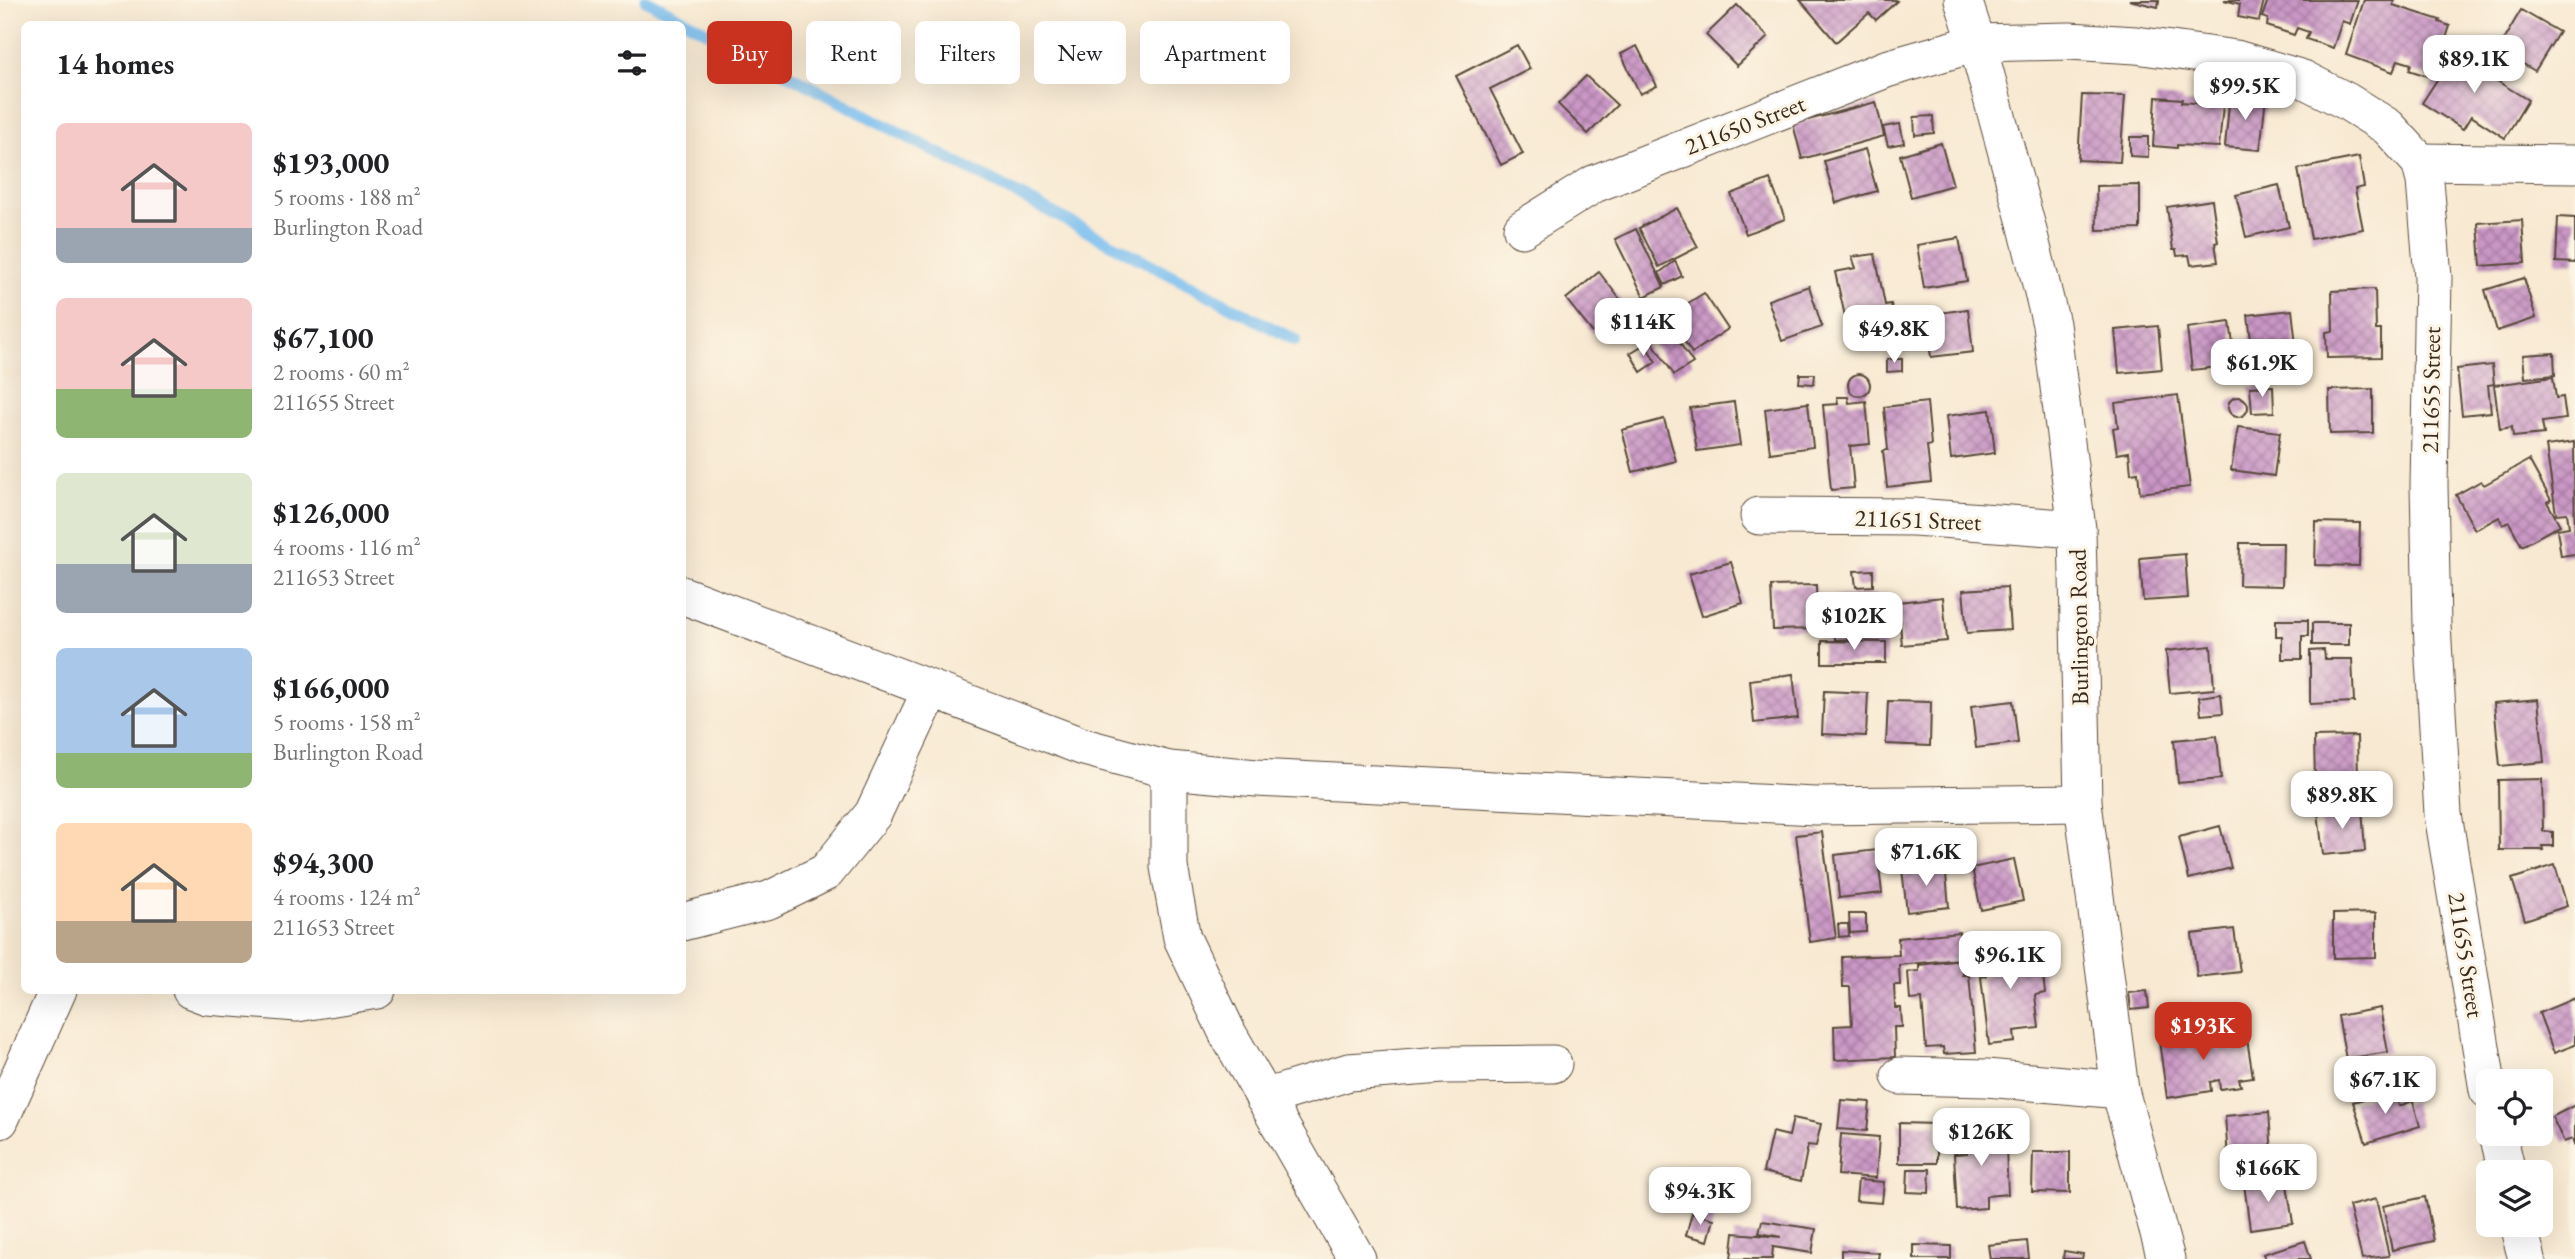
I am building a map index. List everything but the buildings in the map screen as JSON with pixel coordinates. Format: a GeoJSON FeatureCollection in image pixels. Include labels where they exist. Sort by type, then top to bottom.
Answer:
{"type":"FeatureCollection","features":[{"type":"Feature","properties":{"kind":"street","name":"Burlington Road"},"geometry":{"type":"LineString","coordinates":[[1963,0],[1978,43],[2051,324],[2077,529],[2083,803],[2120,1090],[2166,1259]]}},
{"type":"Feature","properties":{"kind":"street"},"geometry":{"type":"LineString","coordinates":[[1978,43],[2069,41],[2136,45],[2236,59],[2303,79],[2346,101],[2388,127],[2420,162],[2575,164]]}},
{"type":"Feature","properties":{"kind":"street","name":"211650 Street"},"geometry":{"type":"LineString","coordinates":[[1522,229],[1594,184],[1886,69],[1978,43]]}},
{"type":"Feature","properties":{"kind":"street","name":"211655 Street"},"geometry":{"type":"LineString","coordinates":[[2420,162],[2425,181],[2433,277],[2429,485],[2432,625],[2444,814],[2485,1069]]}},
{"type":"Feature","properties":{"kind":"street","name":"211651 Street"},"geometry":{"type":"LineString","coordinates":[[1759,516],[1914,517],[2077,529]]}},
{"type":"Feature","properties":{"kind":"street"},"geometry":{"type":"LineString","coordinates":[[686,596],[1084,747],[1169,770],[1257,778],[1815,806],[2083,803]]}},
{"type":"Feature","properties":{"kind":"street"},"geometry":{"type":"LineString","coordinates":[[686,921],[769,900],[825,872],[873,814],[931,690]]}},
{"type":"Feature","properties":{"kind":"street"},"geometry":{"type":"LineString","coordinates":[[1169,770],[1169,867],[1182,938],[1228,1034],[1357,1259]]}},
{"type":"Feature","properties":{"kind":"street"},"geometry":{"type":"LineString","coordinates":[[0,1120],[56,994]]}},
{"type":"Feature","properties":{"kind":"street"},"geometry":{"type":"LineString","coordinates":[[202,994],[298,1003],[353,994]]}},
{"type":"Feature","properties":{"kind":"street"},"geometry":{"type":"LineString","coordinates":[[1264,1098],[1349,1072],[1443,1065],[1553,1064]]}},
{"type":"Feature","properties":{"kind":"street"},"geometry":{"type":"LineString","coordinates":[[1900,1076],[1987,1078],[2120,1090]]}},
{"type":"Feature","properties":{"kind":"street"},"geometry":{"type":"LineString","coordinates":[[2521,1237],[2527,1259]]}},
{"type":"Feature","properties":{"kind":"waterway"},"geometry":{"type":"LineString","coordinates":[[646,0],[1295,340]]}}]}
